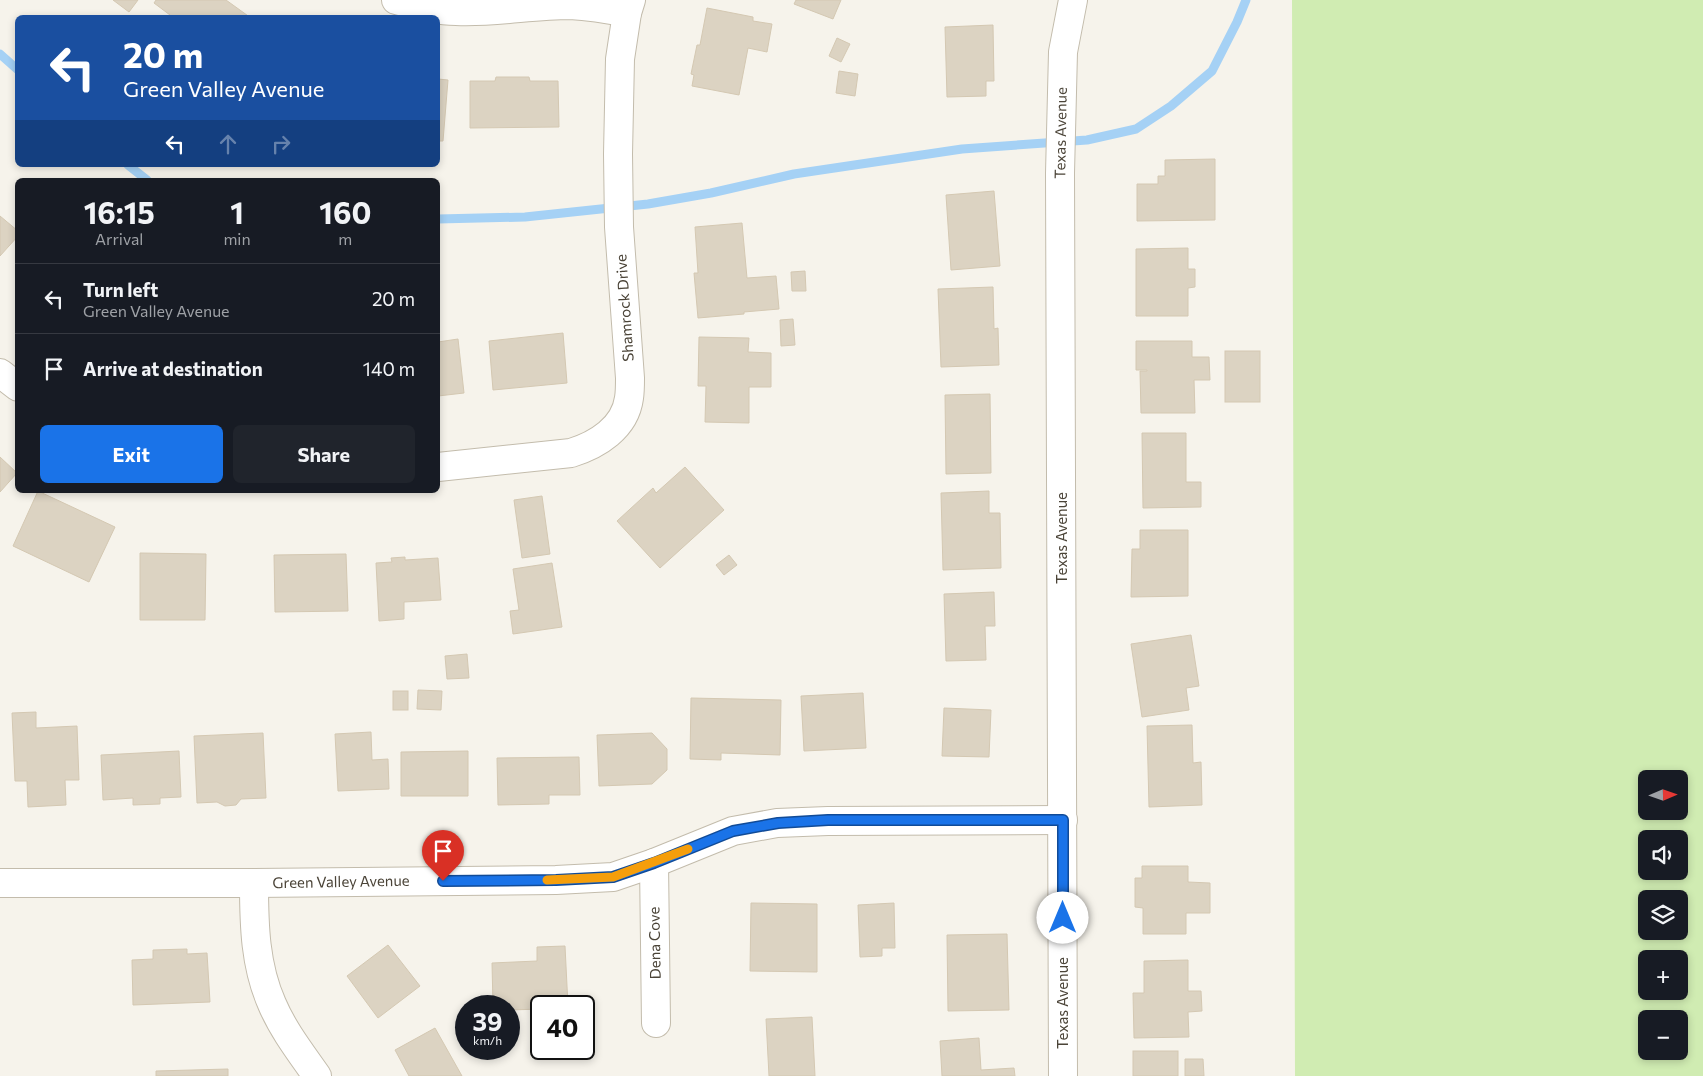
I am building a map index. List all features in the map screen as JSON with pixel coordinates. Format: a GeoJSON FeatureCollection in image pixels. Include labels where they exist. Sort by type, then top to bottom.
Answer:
{"type":"FeatureCollection","features":[{"type":"Feature","properties":{"kind":"street"},"geometry":{"type":"LineString","coordinates":[[396,0],[454,12],[569,5],[629,7]]}},
{"type":"Feature","properties":{"kind":"street","name":"Texas Avenue"},"geometry":{"type":"LineString","coordinates":[[1063,1076],[1061,135],[1063,52],[1072,0]]}},
{"type":"Feature","properties":{"kind":"street","name":"Shamrock Drive"},"geometry":{"type":"LineString","coordinates":[[440,467],[571,453],[585,449],[606,436],[622,418],[629,399],[630,378],[618,207],[620,59],[629,7]]}},
{"type":"Feature","properties":{"kind":"street"},"geometry":{"type":"LineString","coordinates":[[0,373],[15,386]]}},
{"type":"Feature","properties":{"kind":"street","name":"Green Valley Avenue"},"geometry":{"type":"LineString","coordinates":[[0,883],[254,883],[556,880],[613,877],[654,863],[733,831],[778,823],[828,820],[1063,820]]}},
{"type":"Feature","properties":{"kind":"street","name":"Dena Cove"},"geometry":{"type":"LineString","coordinates":[[654,863],[656,1023]]}},
{"type":"Feature","properties":{"kind":"street"},"geometry":{"type":"LineString","coordinates":[[254,883],[254,929],[260,967],[266,989],[272,1006],[288,1034],[317,1076]]}},
{"type":"Feature","properties":{"kind":"green space"},"geometry":{"type":"Polygon","coordinates":[[[1292,0],[1703,0],[1703,1076],[1295,1076],[1292,0]]]}},
{"type":"Feature","properties":{"kind":"building"},"geometry":{"type":"Polygon","coordinates":[[[113,0],[138,0],[129,12],[113,0]]]}},
{"type":"Feature","properties":{"kind":"building"},"geometry":{"type":"Polygon","coordinates":[[[156,0],[226,0],[247,15],[170,15],[154,3],[156,0]]]}},
{"type":"Feature","properties":{"kind":"building"},"geometry":{"type":"Polygon","coordinates":[[[796,0],[841,0],[833,19],[794,4],[796,0]]]}},
{"type":"Feature","properties":{"kind":"building"},"geometry":{"type":"Polygon","coordinates":[[[707,8],[753,17],[753,21],[772,24],[767,52],[748,48],[739,95],[692,86],[694,75],[691,74],[697,45],[700,45],[707,8]]]}},
{"type":"Feature","properties":{"kind":"building"},"geometry":{"type":"Polygon","coordinates":[[[993,25],[994,81],[986,81],[986,96],[947,97],[945,27],[993,25]]]}},
{"type":"Feature","properties":{"kind":"building"},"geometry":{"type":"Polygon","coordinates":[[[837,38],[850,44],[841,62],[829,56],[837,38]]]}},
{"type":"Feature","properties":{"kind":"building"},"geometry":{"type":"Polygon","coordinates":[[[839,71],[858,74],[855,96],[836,93],[839,71]]]}},
{"type":"Feature","properties":{"kind":"building"},"geometry":{"type":"Polygon","coordinates":[[[496,77],[529,77],[530,81],[558,81],[559,127],[470,128],[470,81],[495,81],[496,77]]]}},
{"type":"Feature","properties":{"kind":"building"},"geometry":{"type":"Polygon","coordinates":[[[440,79],[448,80],[443,141],[440,141],[440,79]]]}},
{"type":"Feature","properties":{"kind":"building"},"geometry":{"type":"Polygon","coordinates":[[[1215,159],[1215,220],[1137,221],[1137,184],[1158,184],[1158,176],[1165,176],[1165,160],[1215,159]]]}},
{"type":"Feature","properties":{"kind":"building"},"geometry":{"type":"Polygon","coordinates":[[[994,191],[1000,266],[951,270],[946,195],[994,191]]]}},
{"type":"Feature","properties":{"kind":"building"},"geometry":{"type":"Polygon","coordinates":[[[0,216],[15,228],[15,239],[0,256],[0,216]]]}},
{"type":"Feature","properties":{"kind":"building"},"geometry":{"type":"Polygon","coordinates":[[[742,223],[747,278],[776,276],[779,309],[698,318],[694,273],[698,273],[695,227],[742,223]]]}},
{"type":"Feature","properties":{"kind":"building"},"geometry":{"type":"Polygon","coordinates":[[[1188,248],[1188,269],[1195,269],[1195,287],[1188,288],[1188,316],[1136,316],[1136,249],[1188,248]]]}},
{"type":"Feature","properties":{"kind":"building"},"geometry":{"type":"Polygon","coordinates":[[[805,271],[806,291],[792,291],[791,272],[805,271]]]}},
{"type":"Feature","properties":{"kind":"building"},"geometry":{"type":"Polygon","coordinates":[[[993,287],[994,329],[998,328],[999,365],[941,367],[938,289],[993,287]]]}},
{"type":"Feature","properties":{"kind":"building"},"geometry":{"type":"Polygon","coordinates":[[[793,319],[795,345],[781,346],[780,320],[793,319]]]}},
{"type":"Feature","properties":{"kind":"building"},"geometry":{"type":"Polygon","coordinates":[[[563,333],[567,383],[493,390],[489,341],[563,333]]]}},
{"type":"Feature","properties":{"kind":"building"},"geometry":{"type":"Polygon","coordinates":[[[699,337],[749,338],[748,352],[771,353],[771,387],[749,387],[749,423],[705,422],[706,386],[698,386],[699,337]]]}},
{"type":"Feature","properties":{"kind":"building"},"geometry":{"type":"Polygon","coordinates":[[[458,339],[464,393],[440,396],[440,342],[458,339]]]}},
{"type":"Feature","properties":{"kind":"building"},"geometry":{"type":"Polygon","coordinates":[[[1136,341],[1192,341],[1192,357],[1209,357],[1210,380],[1194,380],[1195,413],[1141,413],[1140,371],[1147,370],[1136,370],[1136,341]]]}},
{"type":"Feature","properties":{"kind":"building"},"geometry":{"type":"Polygon","coordinates":[[[1225,351],[1260,351],[1260,402],[1225,402],[1225,351]]]}},
{"type":"Feature","properties":{"kind":"building"},"geometry":{"type":"Polygon","coordinates":[[[990,394],[991,473],[946,474],[945,395],[990,394]]]}},
{"type":"Feature","properties":{"kind":"building"},"geometry":{"type":"Polygon","coordinates":[[[1142,433],[1186,433],[1186,482],[1201,482],[1201,507],[1143,508],[1142,433]]]}},
{"type":"Feature","properties":{"kind":"building"},"geometry":{"type":"Polygon","coordinates":[[[0,457],[15,471],[15,475],[0,492],[0,457]]]}},
{"type":"Feature","properties":{"kind":"building"},"geometry":{"type":"Polygon","coordinates":[[[685,467],[724,510],[660,568],[617,521],[653,488],[656,493],[685,467]]]}},
{"type":"Feature","properties":{"kind":"building"},"geometry":{"type":"Polygon","coordinates":[[[989,491],[989,513],[1000,513],[1001,568],[943,570],[941,493],[989,491]]]}},
{"type":"Feature","properties":{"kind":"building"},"geometry":{"type":"Polygon","coordinates":[[[37,493],[42,493],[115,527],[89,582],[13,546],[37,493]]]}},
{"type":"Feature","properties":{"kind":"building"},"geometry":{"type":"Polygon","coordinates":[[[542,496],[550,554],[522,558],[514,500],[542,496]]]}},
{"type":"Feature","properties":{"kind":"building"},"geometry":{"type":"Polygon","coordinates":[[[1140,530],[1188,530],[1188,596],[1131,597],[1132,549],[1140,549],[1140,530]]]}},
{"type":"Feature","properties":{"kind":"building"},"geometry":{"type":"Polygon","coordinates":[[[140,553],[206,554],[205,620],[140,620],[140,553]]]}},
{"type":"Feature","properties":{"kind":"building"},"geometry":{"type":"Polygon","coordinates":[[[346,554],[348,611],[275,612],[274,555],[346,554]]]}},
{"type":"Feature","properties":{"kind":"building"},"geometry":{"type":"Polygon","coordinates":[[[729,555],[737,565],[724,575],[716,565],[729,555]]]}},
{"type":"Feature","properties":{"kind":"building"},"geometry":{"type":"Polygon","coordinates":[[[405,557],[405,560],[438,558],[441,600],[404,602],[404,619],[379,621],[376,563],[392,562],[391,558],[405,557]]]}},
{"type":"Feature","properties":{"kind":"building"},"geometry":{"type":"Polygon","coordinates":[[[552,563],[562,627],[513,634],[510,611],[519,610],[513,569],[552,563]]]}},
{"type":"Feature","properties":{"kind":"building"},"geometry":{"type":"Polygon","coordinates":[[[994,592],[995,626],[985,626],[986,660],[946,661],[944,594],[994,592]]]}},
{"type":"Feature","properties":{"kind":"building"},"geometry":{"type":"Polygon","coordinates":[[[1191,635],[1199,686],[1186,688],[1189,710],[1142,717],[1131,644],[1191,635]]]}},
{"type":"Feature","properties":{"kind":"building"},"geometry":{"type":"Polygon","coordinates":[[[467,654],[469,678],[447,679],[445,656],[467,654]]]}},
{"type":"Feature","properties":{"kind":"building"},"geometry":{"type":"Polygon","coordinates":[[[418,690],[442,691],[441,710],[417,709],[418,690]]]}},
{"type":"Feature","properties":{"kind":"building"},"geometry":{"type":"Polygon","coordinates":[[[393,691],[408,691],[408,710],[393,710],[393,691]]]}},
{"type":"Feature","properties":{"kind":"building"},"geometry":{"type":"Polygon","coordinates":[[[863,693],[866,748],[804,751],[801,696],[863,693]]]}},
{"type":"Feature","properties":{"kind":"building"},"geometry":{"type":"Polygon","coordinates":[[[691,698],[781,700],[780,755],[721,753],[721,760],[690,759],[691,698]]]}},
{"type":"Feature","properties":{"kind":"building"},"geometry":{"type":"Polygon","coordinates":[[[944,708],[991,710],[989,757],[942,756],[944,708]]]}},
{"type":"Feature","properties":{"kind":"building"},"geometry":{"type":"Polygon","coordinates":[[[36,712],[36,728],[77,726],[79,780],[65,780],[66,805],[28,807],[27,781],[15,781],[12,713],[36,712]]]}},
{"type":"Feature","properties":{"kind":"building"},"geometry":{"type":"Polygon","coordinates":[[[1192,725],[1193,763],[1201,762],[1202,805],[1149,807],[1147,726],[1192,725]]]}},
{"type":"Feature","properties":{"kind":"building"},"geometry":{"type":"Polygon","coordinates":[[[371,732],[372,760],[388,759],[389,789],[338,791],[335,734],[371,732]]]}},
{"type":"Feature","properties":{"kind":"building"},"geometry":{"type":"Polygon","coordinates":[[[263,733],[266,798],[241,799],[236,805],[225,806],[217,802],[197,803],[194,736],[263,733]]]}},
{"type":"Feature","properties":{"kind":"building"},"geometry":{"type":"Polygon","coordinates":[[[652,733],[667,749],[667,770],[652,784],[599,786],[597,735],[652,733]]]}},
{"type":"Feature","properties":{"kind":"building"},"geometry":{"type":"Polygon","coordinates":[[[179,751],[181,797],[160,798],[160,804],[133,805],[133,798],[103,800],[101,755],[179,751]]]}},
{"type":"Feature","properties":{"kind":"building"},"geometry":{"type":"Polygon","coordinates":[[[468,751],[468,796],[401,796],[401,752],[468,751]]]}},
{"type":"Feature","properties":{"kind":"building"},"geometry":{"type":"Polygon","coordinates":[[[579,757],[580,795],[549,795],[549,804],[498,805],[497,758],[579,757]]]}},
{"type":"Feature","properties":{"kind":"building"},"geometry":{"type":"Polygon","coordinates":[[[1142,866],[1188,866],[1188,882],[1210,883],[1210,913],[1186,913],[1186,934],[1143,934],[1143,908],[1135,907],[1135,878],[1142,878],[1142,866]]]}},
{"type":"Feature","properties":{"kind":"building"},"geometry":{"type":"Polygon","coordinates":[[[751,903],[817,904],[817,972],[750,971],[751,903]]]}},
{"type":"Feature","properties":{"kind":"building"},"geometry":{"type":"Polygon","coordinates":[[[894,903],[895,948],[882,948],[882,956],[860,957],[858,905],[894,903]]]}},
{"type":"Feature","properties":{"kind":"building"},"geometry":{"type":"Polygon","coordinates":[[[1007,934],[1009,1010],[948,1011],[947,935],[1007,934]]]}},
{"type":"Feature","properties":{"kind":"building"},"geometry":{"type":"Polygon","coordinates":[[[388,945],[420,986],[378,1018],[347,976],[388,945]]]}},
{"type":"Feature","properties":{"kind":"building"},"geometry":{"type":"Polygon","coordinates":[[[565,946],[567,995],[530,995],[530,1009],[520,1010],[520,995],[493,995],[492,963],[537,961],[537,947],[565,946]]]}},
{"type":"Feature","properties":{"kind":"building"},"geometry":{"type":"Polygon","coordinates":[[[187,949],[187,954],[207,953],[210,1002],[133,1005],[132,960],[153,959],[153,950],[187,949]]]}},
{"type":"Feature","properties":{"kind":"building"},"geometry":{"type":"Polygon","coordinates":[[[1188,960],[1188,991],[1201,991],[1202,1011],[1188,1012],[1189,1037],[1134,1038],[1133,993],[1144,993],[1144,961],[1188,960]]]}},
{"type":"Feature","properties":{"kind":"building"},"geometry":{"type":"Polygon","coordinates":[[[812,1017],[815,1076],[769,1076],[766,1019],[812,1017]]]}},
{"type":"Feature","properties":{"kind":"building"},"geometry":{"type":"Polygon","coordinates":[[[435,1028],[462,1076],[409,1076],[395,1050],[435,1028]]]}},
{"type":"Feature","properties":{"kind":"building"},"geometry":{"type":"Polygon","coordinates":[[[979,1038],[981,1070],[1014,1068],[1015,1076],[942,1076],[940,1041],[979,1038]]]}},
{"type":"Feature","properties":{"kind":"building"},"geometry":{"type":"Polygon","coordinates":[[[1133,1051],[1178,1051],[1178,1076],[1133,1076],[1133,1051]]]}},
{"type":"Feature","properties":{"kind":"building"},"geometry":{"type":"Polygon","coordinates":[[[1185,1059],[1203,1059],[1204,1076],[1185,1076],[1185,1059]]]}},
{"type":"Feature","properties":{"kind":"building"},"geometry":{"type":"Polygon","coordinates":[[[228,1069],[228,1076],[156,1076],[156,1071],[228,1069]]]}},
{"type":"Feature","properties":{"kind":"waterway"},"geometry":{"type":"LineString","coordinates":[[440,219],[525,217],[648,204],[711,193],[794,174],[962,149],[1087,140],[1136,129],[1171,106],[1212,71],[1246,0]]}},
{"type":"Feature","properties":{"kind":"waterway"},"geometry":{"type":"LineString","coordinates":[[0,54],[15,67]]}},
{"type":"Feature","properties":{"kind":"waterway"},"geometry":{"type":"LineString","coordinates":[[131,167],[144,178]]}},
{"type":"Feature","properties":{"kind":"slow traffic"},"geometry":{"type":"LineString","coordinates":[[547,880],[613,877],[688,849]]}},
{"type":"Feature","properties":{"kind":"route"},"geometry":{"type":"LineString","coordinates":[[443,881],[556,880],[613,877],[654,863],[733,831],[778,823],[828,820],[1063,820],[1063,918]]}}]}
